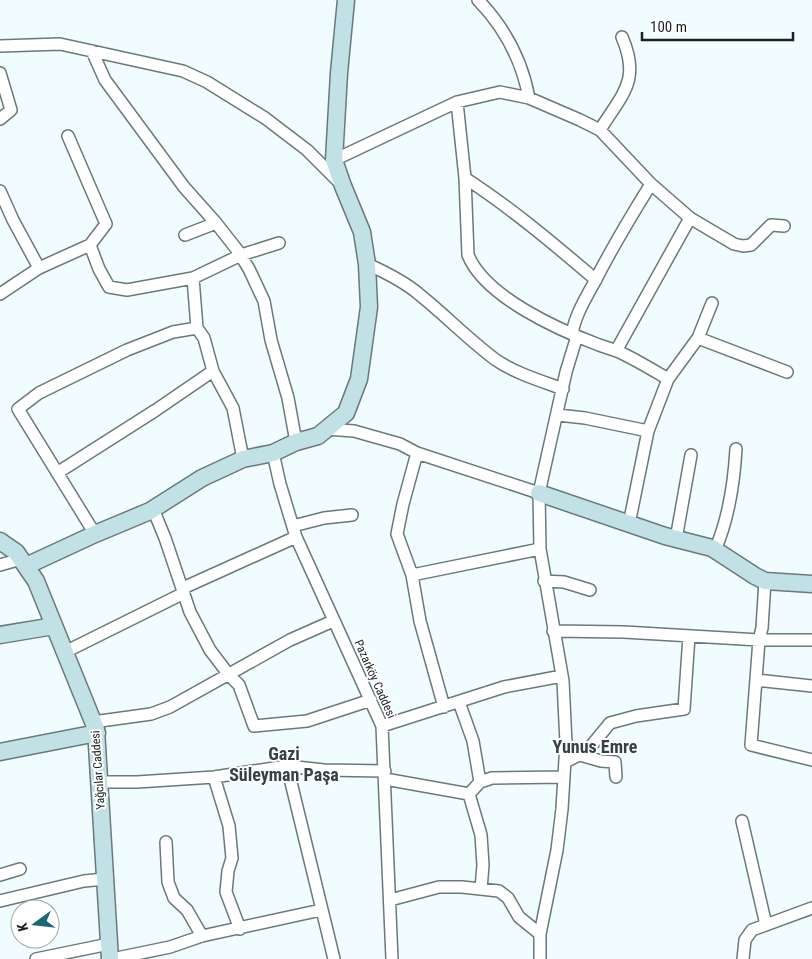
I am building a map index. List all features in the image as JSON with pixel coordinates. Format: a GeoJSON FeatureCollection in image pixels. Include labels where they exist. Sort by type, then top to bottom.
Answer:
{"type":"FeatureCollection","features":[{"type":"Feature","properties":{"kind":"street"},"geometry":{"type":"LineString","coordinates":[[0,565],[24,563],[153,509],[202,478],[243,459],[273,454],[296,442],[318,436],[346,414],[359,379],[369,307],[367,264],[362,232],[334,160],[339,73],[346,0]]}},
{"type":"Feature","properties":{"kind":"street"},"geometry":{"type":"LineString","coordinates":[[478,0],[493,16],[510,40],[525,78],[529,98]]}},
{"type":"Feature","properties":{"kind":"street"},"geometry":{"type":"LineString","coordinates":[[600,130],[629,85],[631,72],[629,56],[622,37]]}},
{"type":"Feature","properties":{"kind":"street"},"geometry":{"type":"LineString","coordinates":[[0,46],[60,44],[183,70],[208,82],[265,118],[307,150],[343,186]]}},
{"type":"Feature","properties":{"kind":"street"},"geometry":{"type":"LineString","coordinates":[[92,50],[105,80],[184,187],[216,223],[250,270],[264,301],[271,340],[288,398],[296,442]]}},
{"type":"Feature","properties":{"kind":"street"},"geometry":{"type":"LineString","coordinates":[[0,73],[11,110],[0,118]]}},
{"type":"Feature","properties":{"kind":"street"},"geometry":{"type":"LineString","coordinates":[[334,160],[457,102],[500,92],[529,98],[600,130],[650,184],[690,218],[734,244],[743,246],[751,244],[771,225],[784,226]]}},
{"type":"Feature","properties":{"kind":"street"},"geometry":{"type":"LineString","coordinates":[[457,102],[465,178],[468,255],[483,280],[517,305],[575,335],[616,351],[668,378]]}},
{"type":"Feature","properties":{"kind":"street"},"geometry":{"type":"LineString","coordinates":[[0,294],[38,268],[90,245],[106,224],[68,136]]}},
{"type":"Feature","properties":{"kind":"street"},"geometry":{"type":"LineString","coordinates":[[465,178],[488,193],[596,280]]}},
{"type":"Feature","properties":{"kind":"street"},"geometry":{"type":"LineString","coordinates":[[540,959],[540,934],[557,850],[562,809],[566,743],[562,676],[540,549],[539,493],[575,335],[574,323],[615,243],[650,184]]}},
{"type":"Feature","properties":{"kind":"street"},"geometry":{"type":"LineString","coordinates":[[0,191],[38,268]]}},
{"type":"Feature","properties":{"kind":"street"},"geometry":{"type":"LineString","coordinates":[[616,351],[690,218]]}},
{"type":"Feature","properties":{"kind":"street"},"geometry":{"type":"LineString","coordinates":[[185,235],[216,223]]}},
{"type":"Feature","properties":{"kind":"street"},"geometry":{"type":"LineString","coordinates":[[90,245],[99,269],[110,287],[127,290],[193,278],[240,255],[279,243]]}},
{"type":"Feature","properties":{"kind":"street"},"geometry":{"type":"LineString","coordinates":[[367,264],[386,273],[419,294],[498,361],[529,376],[563,389]]}},
{"type":"Feature","properties":{"kind":"street"},"geometry":{"type":"LineString","coordinates":[[193,278],[197,328],[204,338],[213,371],[233,408],[243,459]]}},
{"type":"Feature","properties":{"kind":"street"},"geometry":{"type":"LineString","coordinates":[[629,524],[648,431],[668,378],[698,338],[712,303]]}},
{"type":"Feature","properties":{"kind":"street"},"geometry":{"type":"LineString","coordinates":[[95,534],[18,409],[39,393],[127,350],[173,332],[197,328]]}},
{"type":"Feature","properties":{"kind":"street"},"geometry":{"type":"LineString","coordinates":[[698,338],[787,372]]}},
{"type":"Feature","properties":{"kind":"street"},"geometry":{"type":"LineString","coordinates":[[57,473],[213,371]]}},
{"type":"Feature","properties":{"kind":"street"},"geometry":{"type":"LineString","coordinates":[[558,414],[648,431]]}},
{"type":"Feature","properties":{"kind":"street"},"geometry":{"type":"LineString","coordinates":[[326,429],[354,431],[400,444],[417,453],[629,524],[715,550],[765,581],[812,584]]}},
{"type":"Feature","properties":{"kind":"street"},"geometry":{"type":"LineString","coordinates":[[715,550],[723,532],[735,470],[736,450]]}},
{"type":"Feature","properties":{"kind":"street"},"geometry":{"type":"LineString","coordinates":[[417,453],[403,504],[398,534],[412,575],[420,621],[444,706]]}},
{"type":"Feature","properties":{"kind":"street","name":"Pazarköy Caddesi"},"geometry":{"type":"LineString","coordinates":[[273,454],[295,532],[333,621],[382,726],[392,959]]}},
{"type":"Feature","properties":{"kind":"street"},"geometry":{"type":"LineString","coordinates":[[676,539],[691,455]]}},
{"type":"Feature","properties":{"kind":"street"},"geometry":{"type":"LineString","coordinates":[[153,509],[184,590],[190,612],[210,650],[239,685],[254,726],[307,721],[371,700]]}},
{"type":"Feature","properties":{"kind":"street"},"geometry":{"type":"LineString","coordinates":[[65,652],[324,518],[352,515]]}},
{"type":"Feature","properties":{"kind":"street","name":"Yağcılar Caddesi"},"geometry":{"type":"LineString","coordinates":[[0,541],[16,552],[36,581],[95,727],[110,954]]}},
{"type":"Feature","properties":{"kind":"street"},"geometry":{"type":"LineString","coordinates":[[412,575],[540,549]]}},
{"type":"Feature","properties":{"kind":"street"},"geometry":{"type":"LineString","coordinates":[[544,580],[564,582],[590,590]]}},
{"type":"Feature","properties":{"kind":"street"},"geometry":{"type":"LineString","coordinates":[[765,581],[762,628],[758,640],[751,745],[812,760]]}},
{"type":"Feature","properties":{"kind":"street"},"geometry":{"type":"LineString","coordinates":[[0,752],[151,714],[164,709],[290,640],[333,621]]}},
{"type":"Feature","properties":{"kind":"street"},"geometry":{"type":"LineString","coordinates":[[0,635],[54,626]]}},
{"type":"Feature","properties":{"kind":"street"},"geometry":{"type":"LineString","coordinates":[[554,631],[624,632],[758,640],[812,640]]}},
{"type":"Feature","properties":{"kind":"street"},"geometry":{"type":"LineString","coordinates":[[565,762],[587,751],[610,723],[636,716],[684,709],[689,636]]}},
{"type":"Feature","properties":{"kind":"street"},"geometry":{"type":"LineString","coordinates":[[382,726],[504,688],[562,676]]}},
{"type":"Feature","properties":{"kind":"street"},"geometry":{"type":"LineString","coordinates":[[756,680],[812,686]]}},
{"type":"Feature","properties":{"kind":"street"},"geometry":{"type":"LineString","coordinates":[[459,702],[473,741],[480,782]]}},
{"type":"Feature","properties":{"kind":"street"},"geometry":{"type":"LineString","coordinates":[[580,755],[601,761],[615,762],[616,777]]}},
{"type":"Feature","properties":{"kind":"street"},"geometry":{"type":"LineString","coordinates":[[100,782],[137,782],[214,777],[287,766],[385,775],[469,794]]}},
{"type":"Feature","properties":{"kind":"street"},"geometry":{"type":"LineString","coordinates":[[287,766],[334,959]]}},
{"type":"Feature","properties":{"kind":"street"},"geometry":{"type":"LineString","coordinates":[[214,777],[229,826],[232,858],[228,870],[226,892],[240,929]]}},
{"type":"Feature","properties":{"kind":"street"},"geometry":{"type":"LineString","coordinates":[[469,794],[480,782],[492,778],[564,777]]}},
{"type":"Feature","properties":{"kind":"street"},"geometry":{"type":"LineString","coordinates":[[469,794],[481,835],[483,865],[481,889]]}},
{"type":"Feature","properties":{"kind":"street"},"geometry":{"type":"LineString","coordinates":[[742,821],[766,925]]}},
{"type":"Feature","properties":{"kind":"street"},"geometry":{"type":"LineString","coordinates":[[166,842],[168,882],[174,898],[187,910],[202,936]]}},
{"type":"Feature","properties":{"kind":"street"},"geometry":{"type":"LineString","coordinates":[[0,875],[20,869]]}},
{"type":"Feature","properties":{"kind":"street"},"geometry":{"type":"LineString","coordinates":[[0,901],[84,881],[105,879]]}},
{"type":"Feature","properties":{"kind":"street"},"geometry":{"type":"LineString","coordinates":[[390,900],[439,887],[499,891],[508,898],[519,916],[540,934]]}},
{"type":"Feature","properties":{"kind":"street"},"geometry":{"type":"LineString","coordinates":[[743,959],[745,940],[752,930],[812,908]]}},
{"type":"Feature","properties":{"kind":"street"},"geometry":{"type":"LineString","coordinates":[[36,959],[110,954],[170,947],[202,936],[322,910]]}},
{"type":"Feature","properties":{"kind":"district","name":"Yunus Emre"},"geometry":{"type":"Point","coordinates":[595,747]}},
{"type":"Feature","properties":{"kind":"district","name":"Gazi Süleyman Paşa"},"geometry":{"type":"Point","coordinates":[284,764]}}]}
